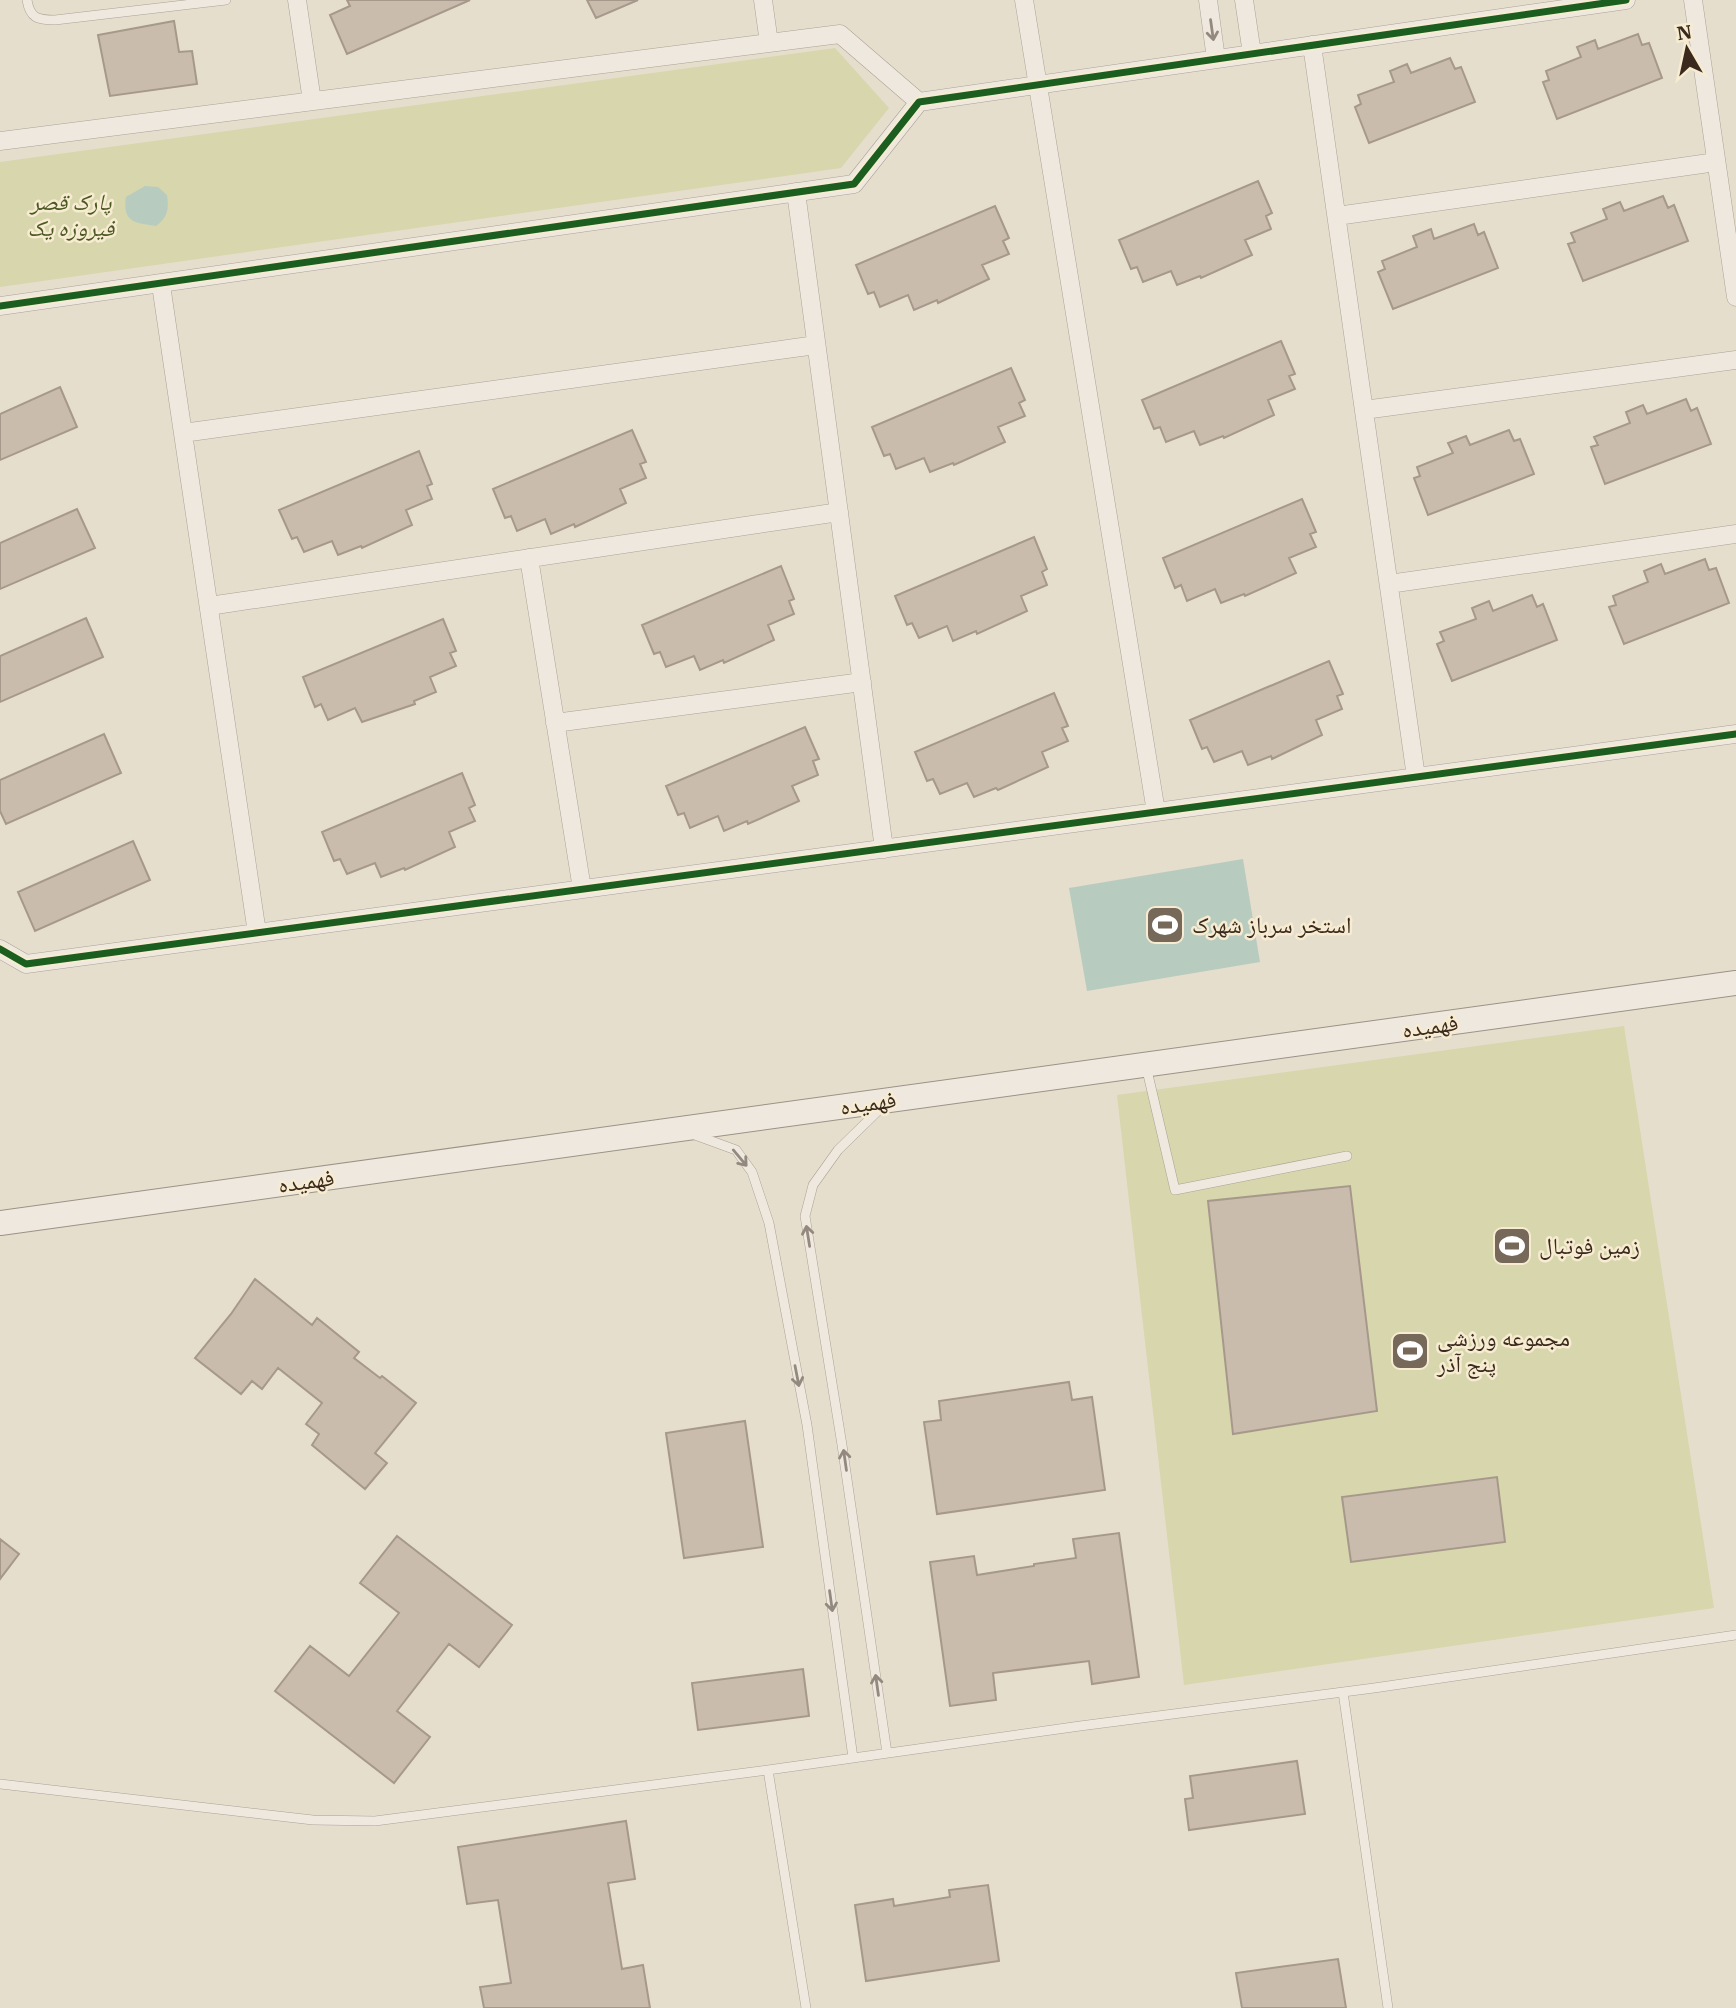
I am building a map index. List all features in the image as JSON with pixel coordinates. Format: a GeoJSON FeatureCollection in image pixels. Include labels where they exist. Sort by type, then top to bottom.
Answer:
{"type":"FeatureCollection","features":[{"type":"Feature","properties":{"kind":"main road","name":"فهمیده"},"geometry":{"type":"LineString","coordinates":[[0,1223],[1736,983]]}},
{"type":"Feature","properties":{"kind":"street"},"geometry":{"type":"LineString","coordinates":[[298,0],[312,101]]}},
{"type":"Feature","properties":{"kind":"street"},"geometry":{"type":"LineString","coordinates":[[763,0],[769,43]]}},
{"type":"Feature","properties":{"kind":"street"},"geometry":{"type":"LineString","coordinates":[[1024,0],[1156,812]]}},
{"type":"Feature","properties":{"kind":"street"},"geometry":{"type":"LineString","coordinates":[[1208,0],[1216,59]]}},
{"type":"Feature","properties":{"kind":"street"},"geometry":{"type":"LineString","coordinates":[[1244,0],[1252,54]]}},
{"type":"Feature","properties":{"kind":"street"},"geometry":{"type":"LineString","coordinates":[[0,306],[854,184],[919,102],[1626,0]]}},
{"type":"Feature","properties":{"kind":"street"},"geometry":{"type":"LineString","coordinates":[[1693,0],[1736,297]]}},
{"type":"Feature","properties":{"kind":"street"},"geometry":{"type":"LineString","coordinates":[[0,141],[840,34],[919,102]]}},
{"type":"Feature","properties":{"kind":"street"},"geometry":{"type":"LineString","coordinates":[[1312,45],[1416,777]]}},
{"type":"Feature","properties":{"kind":"street"},"geometry":{"type":"LineString","coordinates":[[1337,216],[1716,162]]}},
{"type":"Feature","properties":{"kind":"street"},"geometry":{"type":"LineString","coordinates":[[796,192],[884,849]]}},
{"type":"Feature","properties":{"kind":"street"},"geometry":{"type":"LineString","coordinates":[[161,285],[257,933]]}},
{"type":"Feature","properties":{"kind":"street"},"geometry":{"type":"LineString","coordinates":[[183,433],[816,345]]}},
{"type":"Feature","properties":{"kind":"street"},"geometry":{"type":"LineString","coordinates":[[1364,410],[1736,360]]}},
{"type":"Feature","properties":{"kind":"street"},"geometry":{"type":"LineString","coordinates":[[209,606],[839,512]]}},
{"type":"Feature","properties":{"kind":"street"},"geometry":{"type":"LineString","coordinates":[[1389,584],[1736,534]]}},
{"type":"Feature","properties":{"kind":"street"},"geometry":{"type":"LineString","coordinates":[[529,558],[582,889]]}},
{"type":"Feature","properties":{"kind":"street"},"geometry":{"type":"LineString","coordinates":[[555,723],[862,682]]}},
{"type":"Feature","properties":{"kind":"street"},"geometry":{"type":"LineString","coordinates":[[0,949],[26,964],[1736,734]]}},
{"type":"Feature","properties":{"kind":"lane"},"geometry":{"type":"LineString","coordinates":[[27,0],[29,12],[33,17],[42,20],[226,0]]}},
{"type":"Feature","properties":{"kind":"lane"},"geometry":{"type":"LineString","coordinates":[[1146,1065],[1175,1190],[1347,1156]]}},
{"type":"Feature","properties":{"kind":"lane"},"geometry":{"type":"LineString","coordinates":[[887,1753],[805,1216],[813,1185],[838,1150],[889,1100]]}},
{"type":"Feature","properties":{"kind":"lane"},"geometry":{"type":"LineString","coordinates":[[680,1129],[736,1150],[752,1172],[769,1223],[807,1425],[853,1758]]}},
{"type":"Feature","properties":{"kind":"lane"},"geometry":{"type":"LineString","coordinates":[[0,1784],[313,1820],[374,1821],[1343,1692],[1736,1635]]}},
{"type":"Feature","properties":{"kind":"lane"},"geometry":{"type":"LineString","coordinates":[[1343,1692],[1388,2008]]}},
{"type":"Feature","properties":{"kind":"lane"},"geometry":{"type":"LineString","coordinates":[[768,1770],[806,2008]]}},
{"type":"Feature","properties":{"kind":"green space","name":"پارک قصر فیروزه یک"},"geometry":{"type":"Polygon","coordinates":[[[835,48],[889,108],[841,168],[0,287],[0,162],[835,48]]]}},
{"type":"Feature","properties":{"kind":"green space","name":"مجموعه ورزشی پنج آذر"},"geometry":{"type":"Polygon","coordinates":[[[1624,1026],[1714,1608],[1184,1685],[1117,1095],[1624,1026]]]}},
{"type":"Feature","properties":{"kind":"shaded area"},"geometry":{"type":"Polygon","coordinates":[[[145,186],[158,187],[167,195],[167,212],[156,226],[132,220],[126,212],[126,197],[145,186]]]}},
{"type":"Feature","properties":{"kind":"shaded area","name":"استخر سرباز شهرک"},"geometry":{"type":"Polygon","coordinates":[[[1243,859],[1260,962],[1087,991],[1069,888],[1243,859]]]}},
{"type":"Feature","properties":{"kind":"building"},"geometry":{"type":"Polygon","coordinates":[[[347,0],[470,0],[347,54],[330,15],[350,6],[347,0]]]}},
{"type":"Feature","properties":{"kind":"building"},"geometry":{"type":"Polygon","coordinates":[[[587,0],[638,0],[596,18],[587,0]]]}},
{"type":"Feature","properties":{"kind":"building"},"geometry":{"type":"Polygon","coordinates":[[[174,21],[179,52],[192,51],[197,84],[110,96],[98,35],[174,21]]]}},
{"type":"Feature","properties":{"kind":"building"},"geometry":{"type":"Polygon","coordinates":[[[1638,34],[1642,45],[1649,43],[1662,78],[1557,119],[1543,82],[1549,80],[1546,71],[1581,57],[1577,47],[1595,40],[1598,49],[1638,34]]]}},
{"type":"Feature","properties":{"kind":"building"},"geometry":{"type":"Polygon","coordinates":[[[1450,58],[1455,69],[1461,67],[1475,102],[1369,143],[1355,107],[1361,104],[1358,95],[1394,82],[1390,71],[1407,64],[1411,73],[1450,58]]]}},
{"type":"Feature","properties":{"kind":"building"},"geometry":{"type":"Polygon","coordinates":[[[1258,181],[1272,213],[1266,216],[1271,229],[1245,240],[1252,255],[1201,278],[1200,276],[1177,285],[1171,271],[1143,282],[1137,267],[1131,269],[1119,240],[1258,181]]]}},
{"type":"Feature","properties":{"kind":"building"},"geometry":{"type":"Polygon","coordinates":[[[1663,196],[1668,208],[1674,205],[1688,241],[1583,281],[1568,244],[1575,242],[1571,233],[1607,219],[1603,209],[1620,202],[1624,211],[1663,196]]]}},
{"type":"Feature","properties":{"kind":"building"},"geometry":{"type":"Polygon","coordinates":[[[995,206],[1009,238],[1003,241],[1009,254],[982,265],[989,279],[938,303],[937,300],[914,310],[908,295],[880,307],[874,292],[868,294],[856,265],[995,206]]]}},
{"type":"Feature","properties":{"kind":"building"},"geometry":{"type":"Polygon","coordinates":[[[1474,224],[1478,235],[1484,232],[1498,268],[1393,309],[1378,272],[1385,269],[1382,261],[1417,247],[1413,236],[1431,229],[1434,239],[1474,224]]]}},
{"type":"Feature","properties":{"kind":"building"},"geometry":{"type":"Polygon","coordinates":[[[1281,341],[1295,374],[1289,376],[1295,389],[1268,400],[1274,415],[1224,438],[1223,436],[1200,445],[1194,431],[1166,442],[1160,427],[1154,429],[1142,400],[1281,341]]]}},
{"type":"Feature","properties":{"kind":"building"},"geometry":{"type":"Polygon","coordinates":[[[1011,368],[1025,400],[1019,403],[1025,416],[998,427],[1005,442],[954,465],[953,463],[930,472],[924,458],[896,469],[890,454],[884,456],[872,427],[1011,368]]]}},
{"type":"Feature","properties":{"kind":"building"},"geometry":{"type":"Polygon","coordinates":[[[60,387],[77,427],[0,460],[0,414],[60,387]]]}},
{"type":"Feature","properties":{"kind":"building"},"geometry":{"type":"Polygon","coordinates":[[[1686,399],[1691,411],[1697,408],[1711,444],[1605,484],[1591,447],[1598,445],[1594,437],[1630,423],[1626,412],[1643,405],[1647,414],[1686,399]]]}},
{"type":"Feature","properties":{"kind":"building"},"geometry":{"type":"Polygon","coordinates":[[[632,430],[646,462],[640,464],[646,478],[620,489],[626,503],[575,527],[574,524],[551,534],[545,519],[517,531],[511,516],[505,518],[493,489],[632,430]]]}},
{"type":"Feature","properties":{"kind":"building"},"geometry":{"type":"Polygon","coordinates":[[[1509,430],[1514,441],[1520,439],[1534,474],[1428,515],[1414,478],[1420,476],[1417,467],[1453,453],[1448,443],[1466,436],[1470,445],[1509,430]]]}},
{"type":"Feature","properties":{"kind":"building"},"geometry":{"type":"Polygon","coordinates":[[[419,451],[432,484],[427,486],[432,499],[406,510],[412,525],[362,548],[361,546],[338,555],[332,541],[304,552],[297,537],[292,539],[279,510],[419,451]]]}},
{"type":"Feature","properties":{"kind":"building"},"geometry":{"type":"Polygon","coordinates":[[[1302,499],[1316,532],[1310,534],[1316,547],[1289,558],[1296,573],[1245,596],[1244,594],[1221,603],[1215,589],[1187,601],[1181,585],[1175,588],[1163,558],[1302,499]]]}},
{"type":"Feature","properties":{"kind":"building"},"geometry":{"type":"Polygon","coordinates":[[[77,509],[95,548],[0,589],[0,543],[77,509]]]}},
{"type":"Feature","properties":{"kind":"building"},"geometry":{"type":"Polygon","coordinates":[[[1034,537],[1047,569],[1042,572],[1047,585],[1021,596],[1027,611],[977,634],[976,631],[953,641],[947,626],[919,638],[912,623],[907,625],[895,596],[1034,537]]]}},
{"type":"Feature","properties":{"kind":"building"},"geometry":{"type":"Polygon","coordinates":[[[1705,559],[1709,570],[1716,568],[1729,603],[1624,644],[1609,607],[1616,605],[1613,596],[1648,582],[1644,571],[1661,564],[1665,574],[1705,559]]]}},
{"type":"Feature","properties":{"kind":"building"},"geometry":{"type":"Polygon","coordinates":[[[781,566],[794,599],[789,601],[794,614],[768,625],[774,640],[724,663],[723,660],[700,670],[694,656],[666,667],[660,652],[654,654],[642,625],[781,566]]]}},
{"type":"Feature","properties":{"kind":"building"},"geometry":{"type":"Polygon","coordinates":[[[1532,595],[1537,607],[1543,604],[1557,640],[1452,681],[1437,644],[1444,641],[1440,632],[1476,619],[1472,608],[1489,601],[1493,611],[1532,595]]]}},
{"type":"Feature","properties":{"kind":"building"},"geometry":{"type":"Polygon","coordinates":[[[86,618],[103,657],[0,702],[0,656],[86,618]]]}},
{"type":"Feature","properties":{"kind":"building"},"geometry":{"type":"Polygon","coordinates":[[[443,619],[456,651],[450,653],[456,666],[430,677],[436,692],[414,701],[415,704],[362,722],[355,708],[328,720],[321,704],[315,707],[303,677],[443,619]]]}},
{"type":"Feature","properties":{"kind":"building"},"geometry":{"type":"Polygon","coordinates":[[[1329,661],[1343,694],[1337,696],[1342,709],[1316,720],[1322,735],[1272,759],[1271,756],[1248,765],[1242,751],[1214,762],[1207,747],[1202,749],[1190,720],[1329,661]]]}},
{"type":"Feature","properties":{"kind":"building"},"geometry":{"type":"Polygon","coordinates":[[[1054,693],[1068,726],[1062,728],[1068,741],[1042,752],[1048,767],[998,790],[996,788],[974,797],[967,783],[940,794],[933,779],[927,781],[915,752],[1054,693]]]}},
{"type":"Feature","properties":{"kind":"building"},"geometry":{"type":"Polygon","coordinates":[[[805,727],[819,759],[813,761],[818,775],[792,786],[799,801],[748,824],[747,821],[724,831],[718,816],[690,828],[684,813],[678,815],[666,786],[805,727]]]}},
{"type":"Feature","properties":{"kind":"building"},"geometry":{"type":"Polygon","coordinates":[[[104,734],[121,773],[6,824],[0,811],[0,780],[104,734]]]}},
{"type":"Feature","properties":{"kind":"building"},"geometry":{"type":"Polygon","coordinates":[[[462,773],[475,805],[469,808],[475,821],[449,832],[455,847],[405,870],[404,868],[381,877],[375,863],[347,874],[340,859],[334,861],[322,832],[462,773]]]}},
{"type":"Feature","properties":{"kind":"building"},"geometry":{"type":"Polygon","coordinates":[[[133,841],[150,880],[35,931],[18,892],[133,841]]]}},
{"type":"Feature","properties":{"kind":"building"},"geometry":{"type":"Polygon","coordinates":[[[1350,1186],[1377,1411],[1233,1434],[1208,1201],[1350,1186]]]}},
{"type":"Feature","properties":{"kind":"building"},"geometry":{"type":"Polygon","coordinates":[[[255,1279],[312,1325],[317,1318],[359,1352],[354,1358],[416,1403],[375,1453],[387,1463],[365,1489],[312,1445],[319,1434],[306,1424],[322,1403],[278,1368],[262,1389],[252,1381],[241,1394],[195,1358],[255,1279]]]}},
{"type":"Feature","properties":{"kind":"building"},"geometry":{"type":"Polygon","coordinates":[[[1069,1382],[1072,1400],[1092,1397],[1105,1490],[937,1514],[924,1422],[941,1420],[939,1401],[1069,1382]]]}},
{"type":"Feature","properties":{"kind":"building"},"geometry":{"type":"Polygon","coordinates":[[[745,1421],[763,1547],[684,1558],[666,1433],[745,1421]]]}},
{"type":"Feature","properties":{"kind":"building"},"geometry":{"type":"Polygon","coordinates":[[[1497,1477],[1505,1542],[1351,1562],[1342,1497],[1497,1477]]]}},
{"type":"Feature","properties":{"kind":"building"},"geometry":{"type":"Polygon","coordinates":[[[1119,1533],[1139,1677],[1092,1684],[1089,1661],[993,1673],[996,1700],[950,1706],[930,1562],[974,1556],[977,1575],[1076,1558],[1073,1539],[1119,1533]]]}},
{"type":"Feature","properties":{"kind":"building"},"geometry":{"type":"Polygon","coordinates":[[[397,1536],[512,1625],[479,1667],[449,1644],[397,1711],[430,1737],[394,1783],[275,1691],[310,1646],[349,1676],[399,1613],[360,1583],[397,1536]]]}},
{"type":"Feature","properties":{"kind":"building"},"geometry":{"type":"Polygon","coordinates":[[[0,1539],[19,1554],[0,1579],[0,1539]]]}},
{"type":"Feature","properties":{"kind":"building"},"geometry":{"type":"Polygon","coordinates":[[[803,1669],[809,1716],[698,1730],[692,1683],[803,1669]]]}},
{"type":"Feature","properties":{"kind":"building"},"geometry":{"type":"Polygon","coordinates":[[[1297,1761],[1305,1814],[1189,1830],[1185,1799],[1193,1798],[1190,1776],[1297,1761]]]}},
{"type":"Feature","properties":{"kind":"building"},"geometry":{"type":"Polygon","coordinates":[[[626,1821],[635,1879],[608,1883],[622,1969],[643,1965],[650,2008],[484,2008],[480,1987],[511,1983],[498,1900],[467,1904],[458,1847],[626,1821]]]}},
{"type":"Feature","properties":{"kind":"building"},"geometry":{"type":"Polygon","coordinates":[[[988,1885],[999,1961],[866,1981],[855,1905],[893,1899],[894,1906],[950,1897],[949,1890],[988,1885]]]}},
{"type":"Feature","properties":{"kind":"building"},"geometry":{"type":"Polygon","coordinates":[[[1338,1959],[1346,2008],[1242,2008],[1236,1973],[1338,1959]]]}},
{"type":"Feature","properties":{"kind":"cycle path"},"geometry":{"type":"LineString","coordinates":[[0,306],[854,184],[919,102],[1626,0]]}},
{"type":"Feature","properties":{"kind":"cycle path"},"geometry":{"type":"LineString","coordinates":[[0,949],[26,964],[1736,734]]}},
{"type":"Feature","properties":{"kind":"place","name":"استخر سرباز شهرک"},"geometry":{"type":"Point","coordinates":[1165,925]}},
{"type":"Feature","properties":{"kind":"place","name":"زمین فوتبال"},"geometry":{"type":"Point","coordinates":[1512,1246]}},
{"type":"Feature","properties":{"kind":"place","name":"مجموعه ورزشی پنج آذر"},"geometry":{"type":"Point","coordinates":[1410,1351]}}]}
